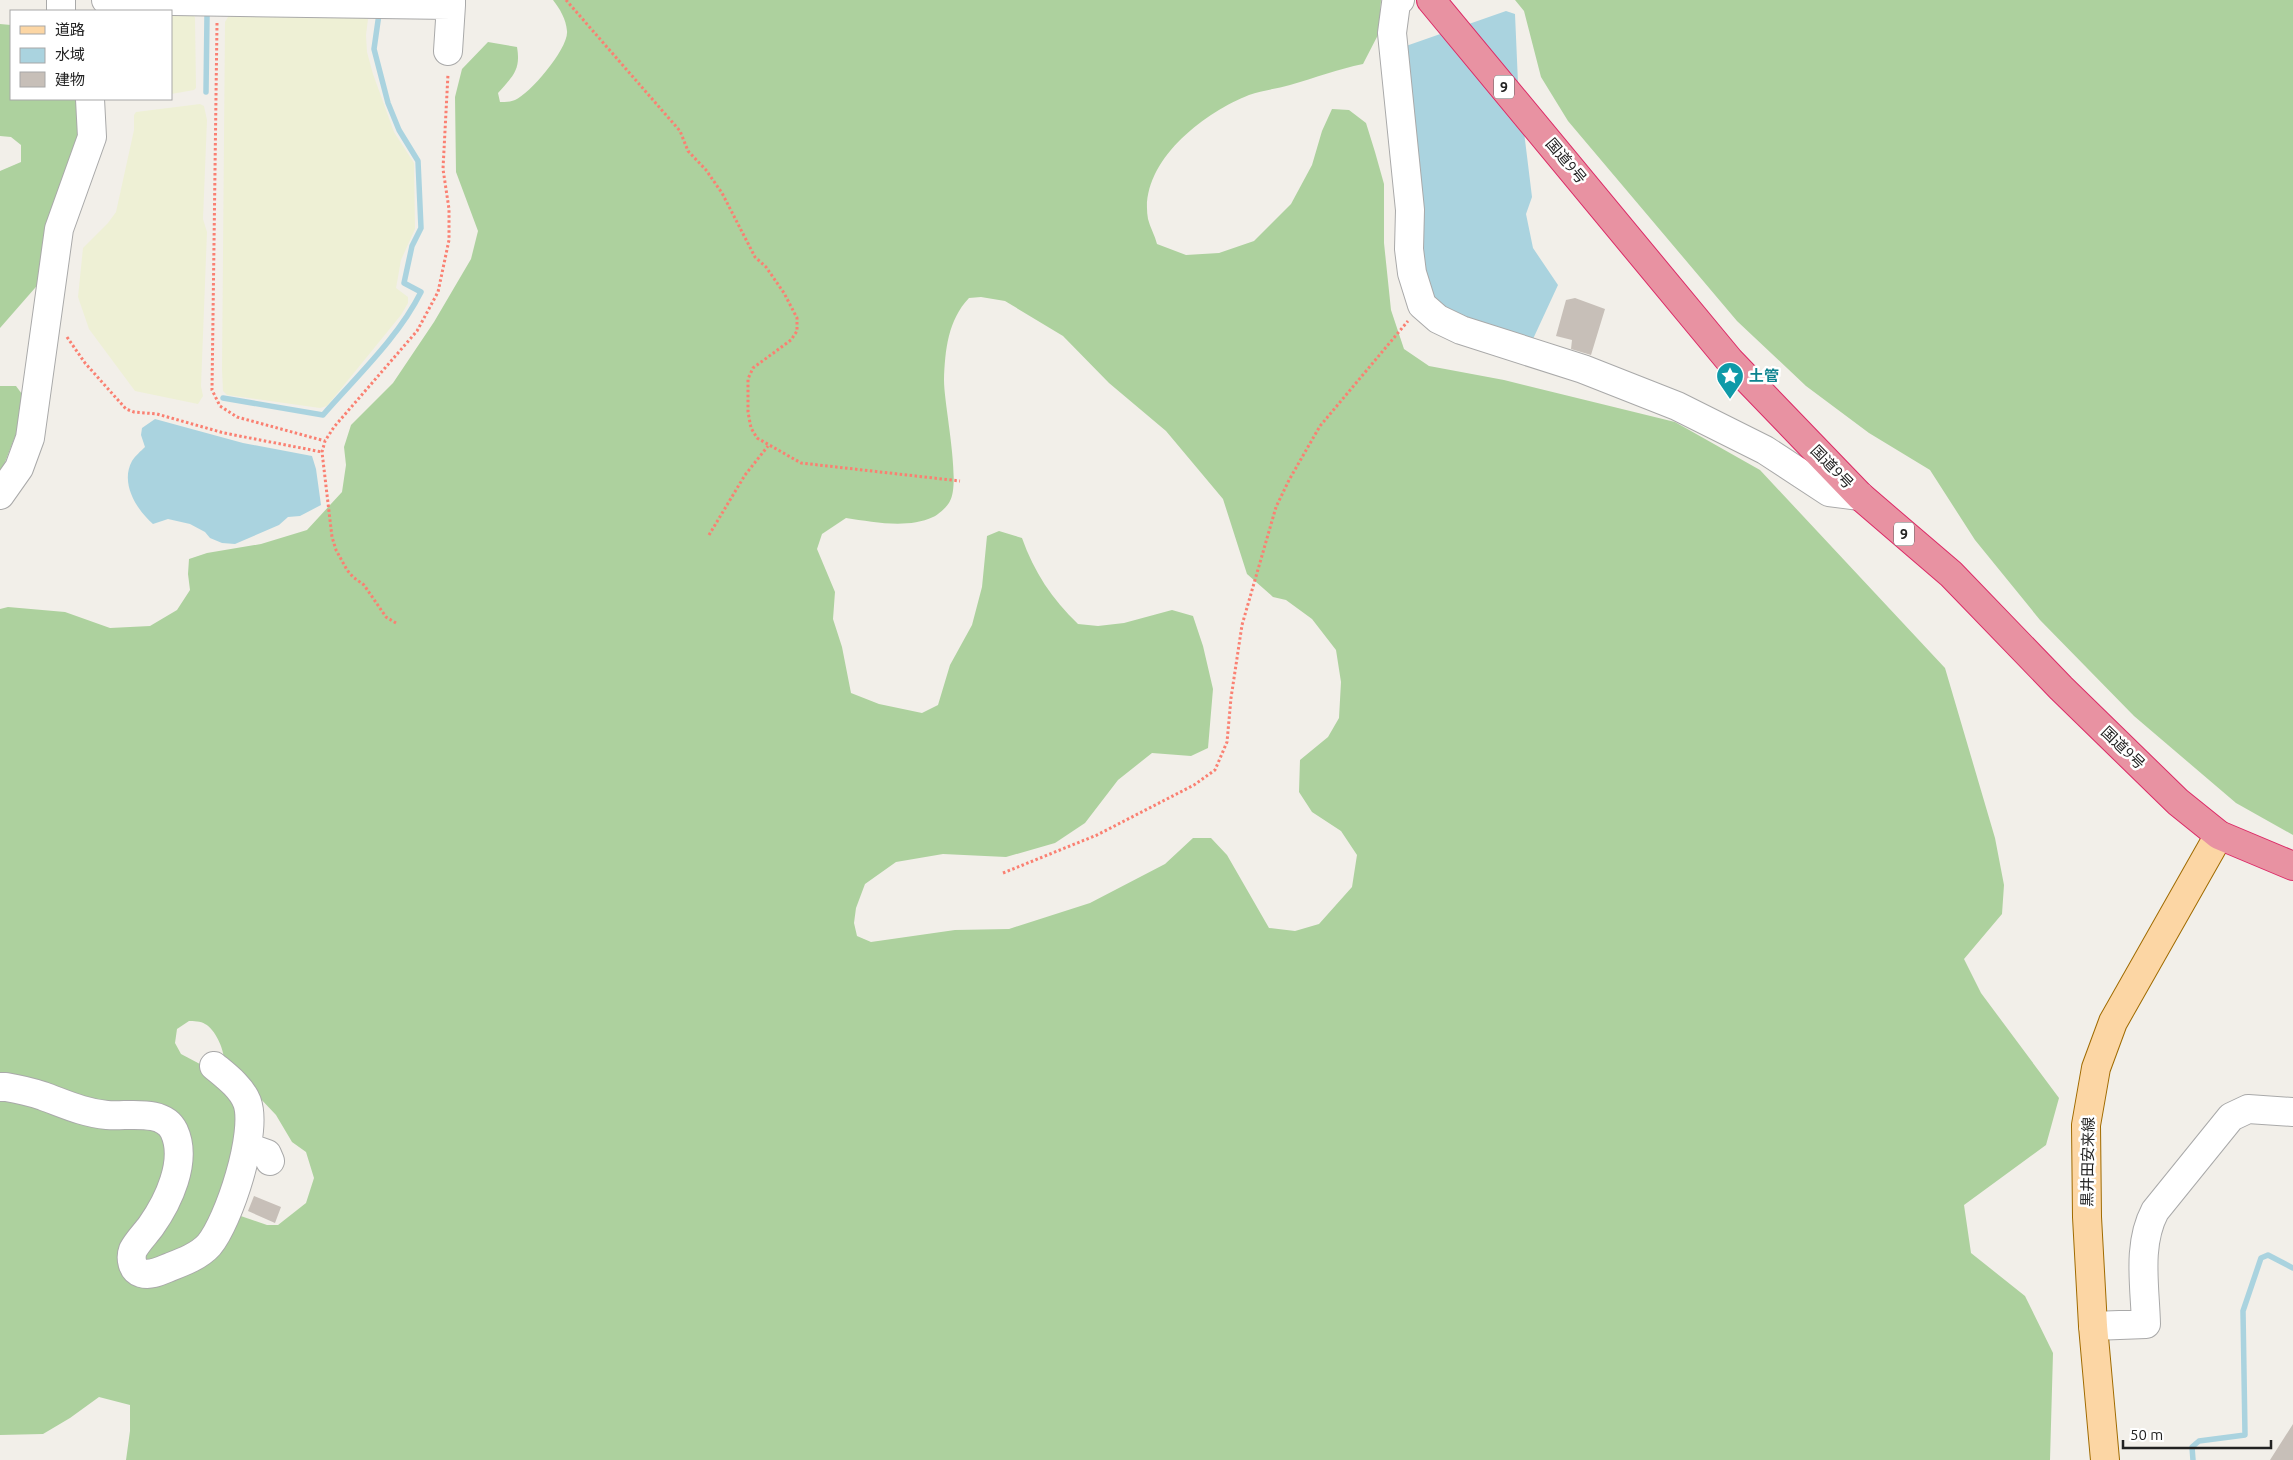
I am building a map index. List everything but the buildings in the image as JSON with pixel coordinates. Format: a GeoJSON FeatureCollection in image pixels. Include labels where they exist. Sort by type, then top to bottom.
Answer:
{"type":"FeatureCollection","features":[{"type":"Feature","properties":{"kind":"highway","name":"国道9号"},"geometry":{"type":"LineString","coordinates":[[1431,0],[1730,361],[1860,496],[1951,574],[2075,701],[2178,802],[2219,834],[2293,866]]}},
{"type":"Feature","properties":{"kind":"main road","name":"黒井田安来線"},"geometry":{"type":"LineString","coordinates":[[2105,1460],[2093,1326],[2086,1217],[2086,1125],[2096,1068],[2113,1022],[2219,834]]}},
{"type":"Feature","properties":{"kind":"street"},"geometry":{"type":"LineString","coordinates":[[106,0],[218,3],[451,2],[448,51]]}},
{"type":"Feature","properties":{"kind":"street"},"geometry":{"type":"LineString","coordinates":[[1400,0],[1396,3],[1392,33],[1410,210],[1412,273],[1422,305],[1438,319],[1460,330],[1583,369],[1677,406],[1764,450],[1829,492],[1860,496]]}},
{"type":"Feature","properties":{"kind":"street"},"geometry":{"type":"LineString","coordinates":[[0,495],[19,468],[30,438],[60,229],[92,137],[90,100]]}},
{"type":"Feature","properties":{"kind":"street"},"geometry":{"type":"LineString","coordinates":[[0,1087],[42,1096],[89,1112],[109,1115],[158,1117],[167,1122],[174,1130],[177,1145],[176,1174],[164,1207],[134,1250],[131,1260],[135,1268],[140,1272],[152,1274],[196,1255],[208,1246],[217,1233],[225,1214],[247,1147],[251,1128],[247,1102],[233,1082],[214,1066]]}},
{"type":"Feature","properties":{"kind":"street"},"geometry":{"type":"LineString","coordinates":[[2093,1326],[2146,1324],[2144,1246],[2147,1226],[2155,1211],[2231,1117],[2248,1109],[2293,1112]]}},
{"type":"Feature","properties":{"kind":"street"},"geometry":{"type":"LineString","coordinates":[[247,1147],[267,1154],[270,1161]]}},
{"type":"Feature","properties":{"kind":"path"},"geometry":{"type":"LineString","coordinates":[[566,0],[680,130],[688,152],[706,170],[722,193],[744,239],[755,257],[766,267],[784,293],[798,318],[797,331],[790,340],[753,368],[748,380],[746,396],[751,428],[757,438],[768,446],[801,463],[818,466],[846,466],[960,481]]}},
{"type":"Feature","properties":{"kind":"path"},"geometry":{"type":"LineString","coordinates":[[218,3],[212,390],[220,406],[237,417],[325,440]]}},
{"type":"Feature","properties":{"kind":"path"},"geometry":{"type":"LineString","coordinates":[[396,623],[386,617],[364,585],[353,577],[336,550],[331,530],[322,452],[325,440],[417,331],[438,292],[448,240],[449,209],[443,169],[448,51]]}},
{"type":"Feature","properties":{"kind":"path"},"geometry":{"type":"LineString","coordinates":[[1003,873],[1097,836],[1194,785],[1214,770],[1227,742],[1231,698],[1242,625],[1276,507],[1288,480],[1320,426],[1422,305]]}},
{"type":"Feature","properties":{"kind":"path"},"geometry":{"type":"LineString","coordinates":[[65,335],[84,363],[126,408],[134,412],[157,414],[224,433],[322,452]]}},
{"type":"Feature","properties":{"kind":"path"},"geometry":{"type":"LineString","coordinates":[[709,535],[745,475],[768,446]]}},
{"type":"Feature","properties":{"kind":"green space"},"geometry":{"type":"Polygon","coordinates":[[[553,0],[1381,0],[1379,33],[1363,64],[1249,95],[1212,114],[1177,143],[1163,160],[1153,179],[1148,198],[1148,219],[1157,244],[1186,255],[1219,253],[1254,241],[1291,204],[1312,165],[1322,131],[1332,109],[1349,110],[1366,123],[1384,184],[1384,243],[1391,310],[1404,349],[1429,366],[1504,380],[1675,422],[1760,470],[1945,668],[1995,838],[2004,885],[2002,914],[1964,959],[1981,993],[2059,1098],[2046,1145],[1964,1205],[1971,1253],[2025,1296],[2053,1353],[2050,1460],[126,1460],[130,1431],[130,1405],[99,1397],[70,1418],[43,1434],[0,1435],[0,609],[8,607],[65,612],[110,628],[150,626],[177,610],[190,590],[189,559],[207,553],[261,544],[307,530],[342,492],[346,465],[344,447],[351,425],[393,383],[434,322],[471,259],[478,231],[456,172],[455,97],[462,69],[488,42],[517,47],[518,61],[515,72],[498,93],[500,102],[513,101],[522,96],[547,70],[566,39],[565,22],[553,0]],[[981,297],[969,298],[956,316],[949,336],[945,358],[944,380],[954,478],[953,491],[949,503],[935,516],[912,523],[890,524],[846,518],[822,534],[817,549],[835,592],[833,619],[842,647],[851,693],[879,704],[922,713],[938,705],[950,665],[972,625],[982,587],[987,536],[999,531],[1022,538],[1038,574],[1060,605],[1078,624],[1098,626],[1124,623],[1172,610],[1193,616],[1203,646],[1213,689],[1208,748],[1191,756],[1152,753],[1118,780],[1085,823],[1055,843],[1006,857],[943,854],[896,862],[865,884],[856,908],[854,923],[857,936],[871,942],[955,930],[1009,929],[1090,903],[1165,864],[1193,838],[1211,838],[1227,855],[1269,928],[1295,931],[1319,924],[1352,887],[1357,855],[1341,831],[1312,812],[1299,792],[1300,760],[1328,737],[1339,718],[1341,682],[1336,650],[1312,619],[1286,600],[1273,597],[1247,574],[1223,499],[1166,431],[1109,383],[1063,336],[1005,301],[981,297]],[[189,1021],[177,1029],[175,1043],[181,1054],[215,1072],[243,1105],[232,1213],[267,1225],[278,1225],[306,1203],[314,1178],[306,1152],[292,1142],[276,1115],[224,1060],[221,1045],[212,1030],[203,1023],[189,1021]]]}},
{"type":"Feature","properties":{"kind":"green space"},"geometry":{"type":"Polygon","coordinates":[[[1515,0],[2293,0],[2293,835],[2236,803],[2134,716],[2040,620],[1975,540],[1930,470],[1869,433],[1806,386],[1737,321],[1568,121],[1541,77],[1524,11],[1515,0]]]}},
{"type":"Feature","properties":{"kind":"green space"},"geometry":{"type":"Polygon","coordinates":[[[172,11],[193,12],[195,18],[196,88],[172,94],[172,11]]]}},
{"type":"Feature","properties":{"kind":"green space"},"geometry":{"type":"Polygon","coordinates":[[[231,12],[355,14],[368,19],[366,35],[367,52],[373,74],[394,132],[414,163],[415,229],[401,260],[396,288],[408,297],[408,303],[401,315],[327,406],[320,408],[227,395],[223,391],[225,22],[231,12]]]}},
{"type":"Feature","properties":{"kind":"green space"},"geometry":{"type":"Polygon","coordinates":[[[0,24],[10,25],[10,100],[82,100],[82,131],[42,280],[0,328],[0,171],[21,162],[21,145],[11,137],[0,136],[0,24]]]}},
{"type":"Feature","properties":{"kind":"green space"},"geometry":{"type":"Polygon","coordinates":[[[200,104],[204,106],[207,120],[203,219],[207,232],[201,386],[203,396],[198,404],[135,391],[89,329],[78,297],[83,248],[108,223],[116,212],[134,130],[134,115],[136,112],[200,104]]]}},
{"type":"Feature","properties":{"kind":"green space"},"geometry":{"type":"Polygon","coordinates":[[[0,386],[16,386],[25,398],[23,416],[0,475],[0,386]]]}},
{"type":"Feature","properties":{"kind":"water"},"geometry":{"type":"Polygon","coordinates":[[[1506,11],[1515,14],[1518,83],[1532,197],[1526,214],[1533,248],[1558,285],[1533,339],[1449,312],[1431,298],[1420,259],[1421,174],[1406,46],[1506,11]]]}},
{"type":"Feature","properties":{"kind":"water"},"geometry":{"type":"Polygon","coordinates":[[[155,419],[243,443],[312,456],[316,469],[321,505],[300,516],[288,517],[279,525],[235,544],[222,543],[210,538],[205,532],[190,524],[168,519],[153,524],[136,503],[129,487],[128,478],[132,461],[145,447],[141,435],[142,428],[155,419]]]}},
{"type":"Feature","properties":{"kind":"waterway"},"geometry":{"type":"LineString","coordinates":[[223,398],[323,415],[389,341],[412,309],[421,292],[404,283],[412,246],[421,228],[418,161],[399,130],[388,103],[374,49],[379,14]]}},
{"type":"Feature","properties":{"kind":"waterway"},"geometry":{"type":"LineString","coordinates":[[206,92],[207,16]]}},
{"type":"Feature","properties":{"kind":"waterway"},"geometry":{"type":"LineString","coordinates":[[2193,1460],[2192,1447],[2199,1441],[2245,1435],[2243,1311],[2261,1258],[2268,1255],[2293,1268]]}},
{"type":"Feature","properties":{"kind":"place","name":"土管"},"geometry":{"type":"Point","coordinates":[1730,400]}}]}
